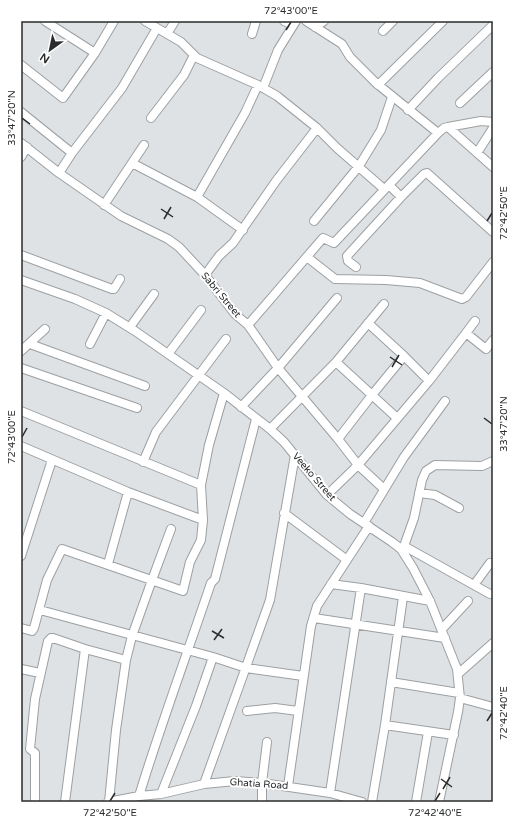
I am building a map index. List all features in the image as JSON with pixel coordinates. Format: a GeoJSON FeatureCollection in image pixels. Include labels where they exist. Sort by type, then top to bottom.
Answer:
{"type":"FeatureCollection","features":[{"type":"Feature","properties":{"kind":"street"},"geometry":{"type":"LineString","coordinates":[[45,21],[94,53]]}},
{"type":"Feature","properties":{"kind":"street"},"geometry":{"type":"LineString","coordinates":[[21,65],[63,98],[114,21]]}},
{"type":"Feature","properties":{"kind":"street"},"geometry":{"type":"LineString","coordinates":[[167,34],[175,21]]}},
{"type":"Feature","properties":{"kind":"street"},"geometry":{"type":"LineString","coordinates":[[252,34],[256,21]]}},
{"type":"Feature","properties":{"kind":"street"},"geometry":{"type":"LineString","coordinates":[[196,197],[261,86],[278,50],[294,23],[284,21]]}},
{"type":"Feature","properties":{"kind":"street"},"geometry":{"type":"LineString","coordinates":[[306,21],[342,44],[350,57],[378,85],[438,133]]}},
{"type":"Feature","properties":{"kind":"street"},"geometry":{"type":"LineString","coordinates":[[315,27],[324,21]]}},
{"type":"Feature","properties":{"kind":"street"},"geometry":{"type":"LineString","coordinates":[[383,31],[393,21]]}},
{"type":"Feature","properties":{"kind":"street"},"geometry":{"type":"LineString","coordinates":[[378,85],[443,21]]}},
{"type":"Feature","properties":{"kind":"street"},"geometry":{"type":"LineString","coordinates":[[408,110],[438,78],[493,25],[490,21]]}},
{"type":"Feature","properties":{"kind":"street"},"geometry":{"type":"LineString","coordinates":[[148,22],[181,42],[197,58],[261,86],[277,96],[317,128],[337,148],[359,166],[401,197]]}},
{"type":"Feature","properties":{"kind":"street"},"geometry":{"type":"LineString","coordinates":[[59,173],[72,153],[122,88],[157,28]]}},
{"type":"Feature","properties":{"kind":"street"},"geometry":{"type":"LineString","coordinates":[[151,118],[184,75],[194,55]]}},
{"type":"Feature","properties":{"kind":"street"},"geometry":{"type":"LineString","coordinates":[[460,103],[493,72]]}},
{"type":"Feature","properties":{"kind":"street"},"geometry":{"type":"LineString","coordinates":[[314,221],[359,166],[381,130],[392,97]]}},
{"type":"Feature","properties":{"kind":"street"},"geometry":{"type":"LineString","coordinates":[[21,112],[72,153]]}},
{"type":"Feature","properties":{"kind":"street"},"geometry":{"type":"LineString","coordinates":[[248,325],[323,238],[334,243],[444,128],[481,121],[493,122]]}},
{"type":"Feature","properties":{"kind":"street"},"geometry":{"type":"LineString","coordinates":[[448,127],[493,167]]}},
{"type":"Feature","properties":{"kind":"street"},"geometry":{"type":"LineString","coordinates":[[205,275],[219,256],[233,243],[243,230],[276,181],[317,128]]}},
{"type":"Feature","properties":{"kind":"street"},"geometry":{"type":"LineString","coordinates":[[477,153],[493,128]]}},
{"type":"Feature","properties":{"kind":"street"},"geometry":{"type":"LineString","coordinates":[[21,157],[24,145]]}},
{"type":"Feature","properties":{"kind":"street","name":"Sabri Street"},"geometry":{"type":"LineString","coordinates":[[24,145],[59,173],[104,205],[121,216],[168,239],[179,247],[205,275],[235,314],[248,325],[278,368],[358,465],[384,488]]}},
{"type":"Feature","properties":{"kind":"street"},"geometry":{"type":"LineString","coordinates":[[104,205],[144,145]]}},
{"type":"Feature","properties":{"kind":"street"},"geometry":{"type":"LineString","coordinates":[[132,162],[196,197],[243,230]]}},
{"type":"Feature","properties":{"kind":"street"},"geometry":{"type":"LineString","coordinates":[[356,267],[348,261],[347,256],[401,197],[424,174],[427,173],[493,232]]}},
{"type":"Feature","properties":{"kind":"street"},"geometry":{"type":"LineString","coordinates":[[21,255],[112,289],[114,289],[120,279]]}},
{"type":"Feature","properties":{"kind":"street"},"geometry":{"type":"LineString","coordinates":[[307,257],[335,279],[386,280],[420,283],[462,299],[466,297],[493,262]]}},
{"type":"Feature","properties":{"kind":"street","name":"Veeko Street"},"geometry":{"type":"LineString","coordinates":[[21,280],[75,299],[106,313],[130,327],[224,393],[270,429],[284,442],[327,495],[350,514],[402,547],[430,601],[458,674],[459,696],[454,735],[439,802]]}},
{"type":"Feature","properties":{"kind":"street"},"geometry":{"type":"LineString","coordinates":[[130,327],[154,294]]}},
{"type":"Feature","properties":{"kind":"street"},"geometry":{"type":"LineString","coordinates":[[241,407],[278,368],[337,298]]}},
{"type":"Feature","properties":{"kind":"street"},"geometry":{"type":"LineString","coordinates":[[270,429],[303,398],[336,362],[384,304]]}},
{"type":"Feature","properties":{"kind":"street"},"geometry":{"type":"LineString","coordinates":[[168,354],[201,310]]}},
{"type":"Feature","properties":{"kind":"street"},"geometry":{"type":"LineString","coordinates":[[90,344],[106,313]]}},
{"type":"Feature","properties":{"kind":"street"},"geometry":{"type":"LineString","coordinates":[[327,495],[358,465],[398,418],[429,381],[475,321]]}},
{"type":"Feature","properties":{"kind":"street"},"geometry":{"type":"LineString","coordinates":[[368,324],[429,381]]}},
{"type":"Feature","properties":{"kind":"street"},"geometry":{"type":"LineString","coordinates":[[21,351],[30,344],[44,328]]}},
{"type":"Feature","properties":{"kind":"street"},"geometry":{"type":"LineString","coordinates":[[466,334],[486,349],[493,340]]}},
{"type":"Feature","properties":{"kind":"street"},"geometry":{"type":"LineString","coordinates":[[143,462],[156,432],[226,339]]}},
{"type":"Feature","properties":{"kind":"street"},"geometry":{"type":"LineString","coordinates":[[30,344],[145,386]]}},
{"type":"Feature","properties":{"kind":"street"},"geometry":{"type":"LineString","coordinates":[[338,439],[372,394],[404,356]]}},
{"type":"Feature","properties":{"kind":"street"},"geometry":{"type":"LineString","coordinates":[[336,362],[398,418]]}},
{"type":"Feature","properties":{"kind":"street"},"geometry":{"type":"LineString","coordinates":[[21,368],[137,408]]}},
{"type":"Feature","properties":{"kind":"street"},"geometry":{"type":"LineString","coordinates":[[21,628],[32,630],[34,628],[47,580],[62,549],[183,591],[190,562],[201,540],[203,520],[201,485],[209,445],[224,393]]}},
{"type":"Feature","properties":{"kind":"street"},"geometry":{"type":"LineString","coordinates":[[288,786],[311,626],[318,606],[347,560],[384,488],[404,457],[445,401]]}},
{"type":"Feature","properties":{"kind":"street"},"geometry":{"type":"LineString","coordinates":[[21,411],[201,485]]}},
{"type":"Feature","properties":{"kind":"street"},"geometry":{"type":"LineString","coordinates":[[139,796],[162,722],[211,584],[216,579],[256,419]]}},
{"type":"Feature","properties":{"kind":"street"},"geometry":{"type":"LineString","coordinates":[[21,446],[128,492],[203,520]]}},
{"type":"Feature","properties":{"kind":"street"},"geometry":{"type":"LineString","coordinates":[[204,784],[270,600],[294,455]]}},
{"type":"Feature","properties":{"kind":"street"},"geometry":{"type":"LineString","coordinates":[[21,556],[52,460]]}},
{"type":"Feature","properties":{"kind":"street"},"geometry":{"type":"LineString","coordinates":[[490,594],[402,547],[414,518],[422,480],[426,471],[435,465],[482,466],[493,461]]}},
{"type":"Feature","properties":{"kind":"street"},"geometry":{"type":"LineString","coordinates":[[108,564],[128,492]]}},
{"type":"Feature","properties":{"kind":"street"},"geometry":{"type":"LineString","coordinates":[[419,494],[436,496],[459,508]]}},
{"type":"Feature","properties":{"kind":"street"},"geometry":{"type":"LineString","coordinates":[[284,513],[347,560]]}},
{"type":"Feature","properties":{"kind":"street"},"geometry":{"type":"LineString","coordinates":[[108,802],[126,660],[132,636],[171,529]]}},
{"type":"Feature","properties":{"kind":"street"},"geometry":{"type":"LineString","coordinates":[[474,585],[490,563]]}},
{"type":"Feature","properties":{"kind":"street"},"geometry":{"type":"LineString","coordinates":[[331,584],[430,601]]}},
{"type":"Feature","properties":{"kind":"street"},"geometry":{"type":"LineString","coordinates":[[330,793],[361,588]]}},
{"type":"Feature","properties":{"kind":"street"},"geometry":{"type":"LineString","coordinates":[[372,802],[385,725],[403,597]]}},
{"type":"Feature","properties":{"kind":"street"},"geometry":{"type":"LineString","coordinates":[[442,629],[468,601]]}},
{"type":"Feature","properties":{"kind":"street"},"geometry":{"type":"LineString","coordinates":[[40,610],[132,636],[189,649],[246,668],[303,676]]}},
{"type":"Feature","properties":{"kind":"street"},"geometry":{"type":"LineString","coordinates":[[314,618],[445,638]]}},
{"type":"Feature","properties":{"kind":"street"},"geometry":{"type":"LineString","coordinates":[[35,802],[35,753],[30,749],[35,699],[48,641],[51,638],[126,660]]}},
{"type":"Feature","properties":{"kind":"street"},"geometry":{"type":"LineString","coordinates":[[458,674],[493,643]]}},
{"type":"Feature","properties":{"kind":"street"},"geometry":{"type":"LineString","coordinates":[[65,802],[74,723],[85,649]]}},
{"type":"Feature","properties":{"kind":"street"},"geometry":{"type":"LineString","coordinates":[[161,794],[196,706],[213,656]]}},
{"type":"Feature","properties":{"kind":"street"},"geometry":{"type":"LineString","coordinates":[[21,669],[40,674]]}},
{"type":"Feature","properties":{"kind":"street"},"geometry":{"type":"LineString","coordinates":[[391,682],[459,696],[493,707]]}},
{"type":"Feature","properties":{"kind":"street"},"geometry":{"type":"LineString","coordinates":[[247,711],[275,708],[298,711]]}},
{"type":"Feature","properties":{"kind":"street"},"geometry":{"type":"LineString","coordinates":[[385,725],[454,735]]}},
{"type":"Feature","properties":{"kind":"street"},"geometry":{"type":"LineString","coordinates":[[416,802],[428,732]]}},
{"type":"Feature","properties":{"kind":"street"},"geometry":{"type":"LineString","coordinates":[[262,802],[262,783],[267,742]]}},
{"type":"Feature","properties":{"kind":"street","name":"Ghatia Road"},"geometry":{"type":"LineString","coordinates":[[108,802],[139,796],[161,794],[204,784],[235,781],[288,786],[330,793],[362,802]]}}]}
